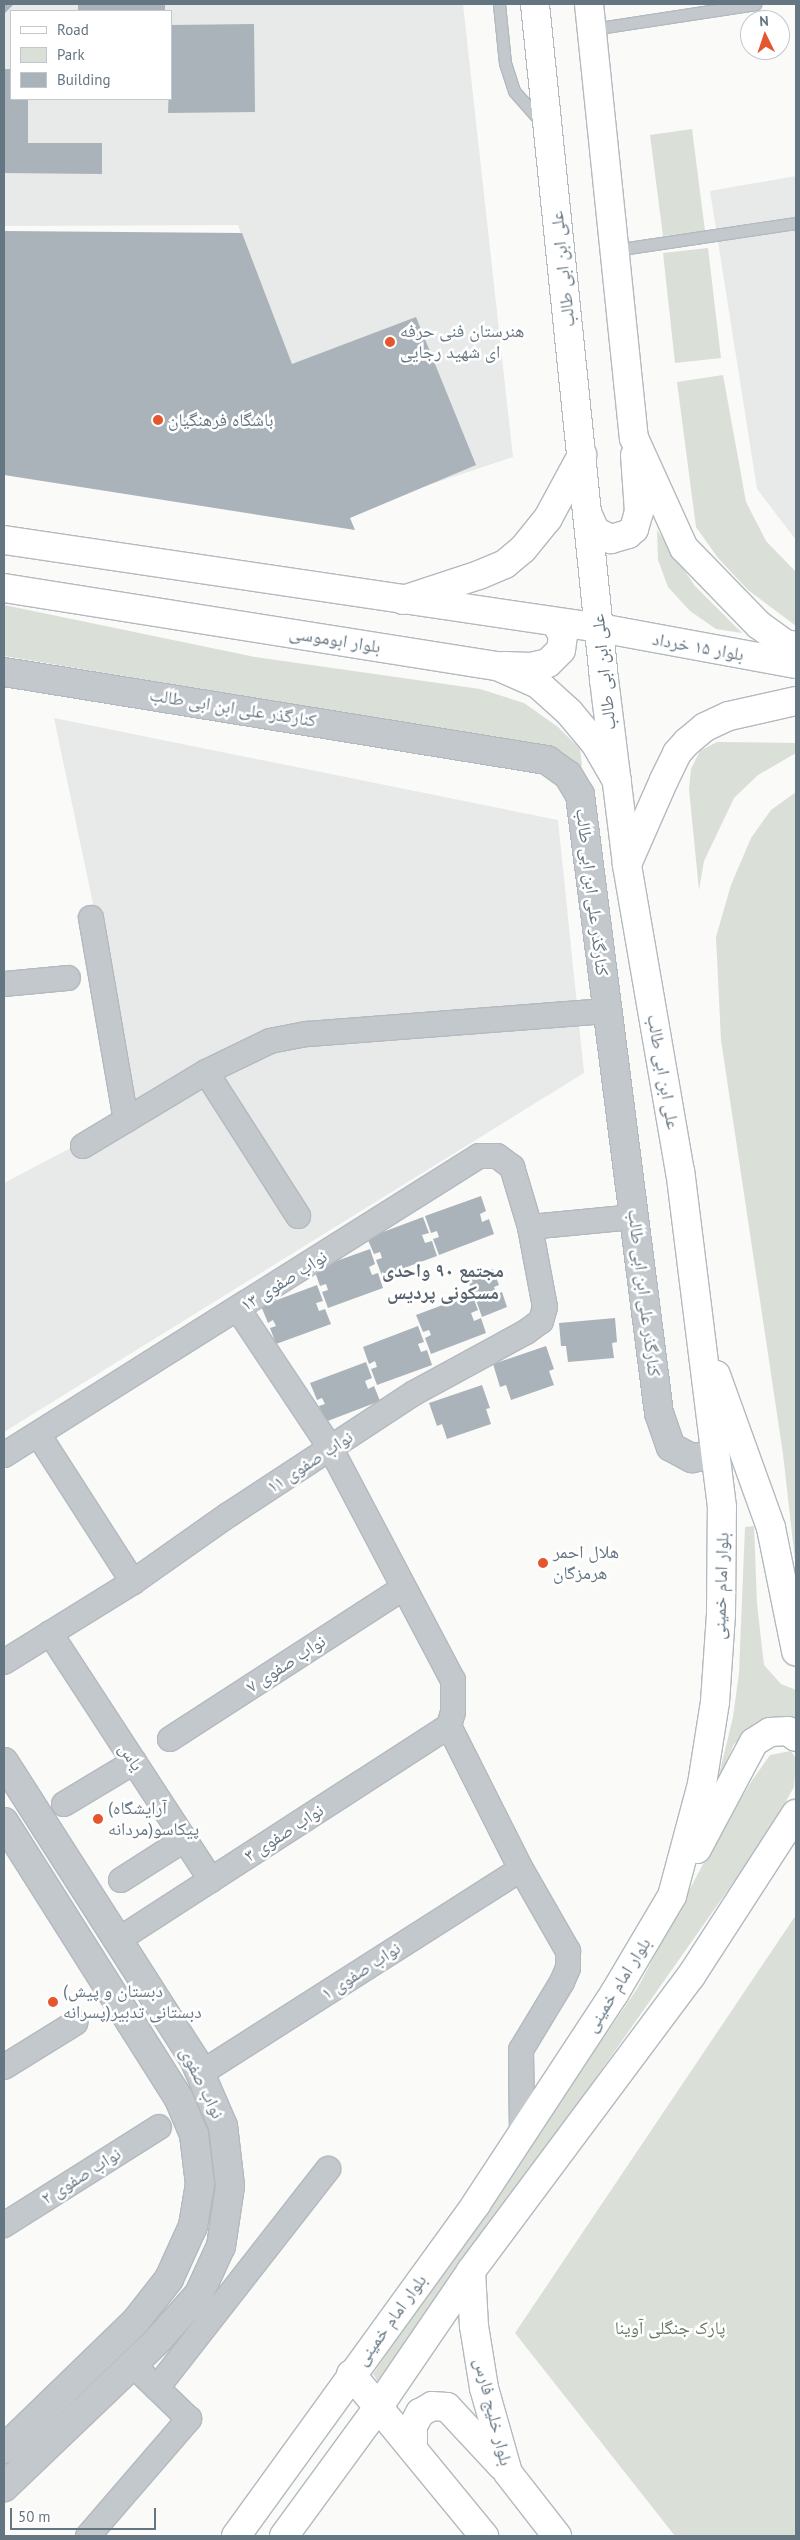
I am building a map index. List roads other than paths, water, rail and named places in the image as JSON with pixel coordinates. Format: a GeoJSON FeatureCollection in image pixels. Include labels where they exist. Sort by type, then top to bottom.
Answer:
{"type":"FeatureCollection","features":[{"type":"Feature","properties":{"kind":"main road","name":"علی ابن ابی طالب"},"geometry":{"type":"LineString","coordinates":[[535,4],[600,628],[627,864],[680,1172],[702,1336]]}},
{"type":"Feature","properties":{"kind":"main road"},"geometry":{"type":"LineString","coordinates":[[588,515],[595,531],[611,539],[628,534],[634,528],[639,512],[634,438],[590,16]]}},
{"type":"Feature","properties":{"kind":"main road"},"geometry":{"type":"LineString","coordinates":[[634,438],[684,548],[759,625],[785,644],[796,646]]}},
{"type":"Feature","properties":{"kind":"main road"},"geometry":{"type":"LineString","coordinates":[[403,600],[505,564],[523,549],[548,518],[582,455]]}},
{"type":"Feature","properties":{"kind":"main road"},"geometry":{"type":"LineString","coordinates":[[4,540],[600,628]]}},
{"type":"Feature","properties":{"kind":"main road","name":"بلوار ابوموسی"},"geometry":{"type":"LineString","coordinates":[[4,588],[497,666],[538,684],[569,712],[595,743],[617,781]]}},
{"type":"Feature","properties":{"kind":"main road"},"geometry":{"type":"LineString","coordinates":[[497,666],[532,667],[548,663],[561,650],[563,635],[555,622]]}},
{"type":"Feature","properties":{"kind":"main road","name":"بلوار ۱۵ خرداد"},"geometry":{"type":"LineString","coordinates":[[600,628],[796,664]]}},
{"type":"Feature","properties":{"kind":"main road"},"geometry":{"type":"LineString","coordinates":[[627,864],[677,753],[687,742],[705,727],[729,716],[796,701]]}},
{"type":"Feature","properties":{"kind":"main road"},"geometry":{"type":"LineString","coordinates":[[702,1336],[771,1528],[796,1651]]}},
{"type":"Feature","properties":{"kind":"main road","name":"بلوار امام خمینی"},"geometry":{"type":"LineString","coordinates":[[236,2536],[351,2374],[476,2204],[614,1994],[672,1896],[702,1784],[715,1702],[724,1537],[713,1455],[702,1336]]}},
{"type":"Feature","properties":{"kind":"main road"},"geometry":{"type":"LineString","coordinates":[[672,1896],[754,1742],[770,1732],[788,1731],[796,1737]]}},
{"type":"Feature","properties":{"kind":"main road","name":"بلوار امام خمینی"},"geometry":{"type":"LineString","coordinates":[[284,2536],[379,2406],[470,2271],[691,1976],[796,1814]]}},
{"type":"Feature","properties":{"kind":"main road","name":"بلوار خلیج فارس"},"geometry":{"type":"LineString","coordinates":[[470,2271],[474,2326],[484,2388],[508,2473],[556,2536]]}},
{"type":"Feature","properties":{"kind":"main road"},"geometry":{"type":"LineString","coordinates":[[351,2374],[484,2536]]}},
{"type":"Feature","properties":{"kind":"main road"},"geometry":{"type":"LineString","coordinates":[[413,2448],[413,2426],[420,2413],[432,2406],[447,2407],[475,2433],[508,2473]]}},
{"type":"Feature","properties":{"kind":"street","name":"کنارگذر علی ابن ابی طالب"},"geometry":{"type":"LineString","coordinates":[[4,672],[547,760],[568,775],[580,795],[659,1413],[671,1448],[692,1458],[713,1455]]}},
{"type":"Feature","properties":{"kind":"street"},"geometry":{"type":"LineString","coordinates":[[91,918],[126,1120]]}},
{"type":"Feature","properties":{"kind":"street"},"geometry":{"type":"LineString","coordinates":[[4,984],[68,978]]}},
{"type":"Feature","properties":{"kind":"street"},"geometry":{"type":"LineString","coordinates":[[84,1146],[206,1072],[270,1041],[307,1034],[607,1011]]}},
{"type":"Feature","properties":{"kind":"street"},"geometry":{"type":"LineString","coordinates":[[206,1072],[298,1216]]}},
{"type":"Feature","properties":{"kind":"street","name":"نواب صفوی ۱۳"},"geometry":{"type":"LineString","coordinates":[[4,1455],[238,1310],[479,1156],[497,1156],[512,1167],[530,1227]]}},
{"type":"Feature","properties":{"kind":"street"},"geometry":{"type":"LineString","coordinates":[[530,1227],[634,1217]]}},
{"type":"Feature","properties":{"kind":"street","name":"نواب صفوی ۱۱"},"geometry":{"type":"LineString","coordinates":[[4,1662],[133,1582],[228,1515],[331,1449],[414,1392],[526,1332],[540,1321],[545,1307],[530,1227]]}},
{"type":"Feature","properties":{"kind":"street"},"geometry":{"type":"LineString","coordinates":[[238,1310],[331,1449],[453,1680],[449,1726],[521,1869],[568,1950],[568,1968],[520,2050],[522,2132]]}},
{"type":"Feature","properties":{"kind":"street"},"geometry":{"type":"LineString","coordinates":[[38,1434],[133,1582]]}},
{"type":"Feature","properties":{"kind":"street","name":"نواب صفوی ۷"},"geometry":{"type":"LineString","coordinates":[[170,1739],[403,1588]]}},
{"type":"Feature","properties":{"kind":"street","name":"یاس"},"geometry":{"type":"LineString","coordinates":[[50,1633],[211,1880]]}},
{"type":"Feature","properties":{"kind":"street","name":"نواب صفوی ۳"},"geometry":{"type":"LineString","coordinates":[[118,1940],[449,1726]]}},
{"type":"Feature","properties":{"kind":"street","name":"نواب صفوی"},"geometry":{"type":"LineString","coordinates":[[4,1762],[201,2074],[223,2126],[230,2186],[221,2246],[199,2294],[133,2365],[4,2487]]}},
{"type":"Feature","properties":{"kind":"street"},"geometry":{"type":"LineString","coordinates":[[64,1804],[134,1762]]}},
{"type":"Feature","properties":{"kind":"street","name":"نواب صفوی"},"geometry":{"type":"LineString","coordinates":[[4,1822],[179,2099],[190,2122],[199,2163],[197,2212],[168,2279],[136,2321],[4,2449]]}},
{"type":"Feature","properties":{"kind":"street"},"geometry":{"type":"LineString","coordinates":[[121,1880],[185,1839]]}},
{"type":"Feature","properties":{"kind":"street","name":"نواب صفوی ۱"},"geometry":{"type":"LineString","coordinates":[[201,2074],[521,1869]]}},
{"type":"Feature","properties":{"kind":"street"},"geometry":{"type":"LineString","coordinates":[[90,1959],[118,1940]]}},
{"type":"Feature","properties":{"kind":"street"},"geometry":{"type":"LineString","coordinates":[[4,2067],[75,2023]]}},
{"type":"Feature","properties":{"kind":"street","name":"نواب صفوی ۲"},"geometry":{"type":"LineString","coordinates":[[4,2225],[159,2127]]}},
{"type":"Feature","properties":{"kind":"street"},"geometry":{"type":"LineString","coordinates":[[157,2388],[328,2169]]}},
{"type":"Feature","properties":{"kind":"street"},"geometry":{"type":"LineString","coordinates":[[88,2536],[189,2419],[133,2365]]}},
{"type":"Feature","properties":{"kind":"lane"},"geometry":{"type":"LineString","coordinates":[[499,4],[505,64],[514,91],[548,128]]}},
{"type":"Feature","properties":{"kind":"lane"},"geometry":{"type":"LineString","coordinates":[[590,16],[755,4]]}},
{"type":"Feature","properties":{"kind":"lane"},"geometry":{"type":"LineString","coordinates":[[615,250],[796,223]]}},
{"type":"Feature","properties":{"kind":"place","name":"هنرستان فنی حرفه ای شهید رجایی"},"geometry":{"type":"Point","coordinates":[390,342]}},
{"type":"Feature","properties":{"kind":"place","name":"باشگاه فرهنگیان"},"geometry":{"type":"Point","coordinates":[158,420]}},
{"type":"Feature","properties":{"kind":"place","name":"هلال احمر هرمزگان"},"geometry":{"type":"Point","coordinates":[543,1563]}},
{"type":"Feature","properties":{"kind":"place","name":"(آرایشگاه پیکاسو(مردانه"},"geometry":{"type":"Point","coordinates":[98,1819]}},
{"type":"Feature","properties":{"kind":"place","name":"(دبستان و پیش دبستانی تدبیر(پسرانه"},"geometry":{"type":"Point","coordinates":[53,2002]}},
{"type":"Feature","properties":{"kind":"district","name":"مجتمع ٩٠ واحدی مسکونی پردیس"},"geometry":{"type":"Point","coordinates":[443,1282]}},
{"type":"Feature","properties":{"kind":"park label","name":"پارک جنگلی آوینا"},"geometry":{"type":"Point","coordinates":[670,2328]}}]}
